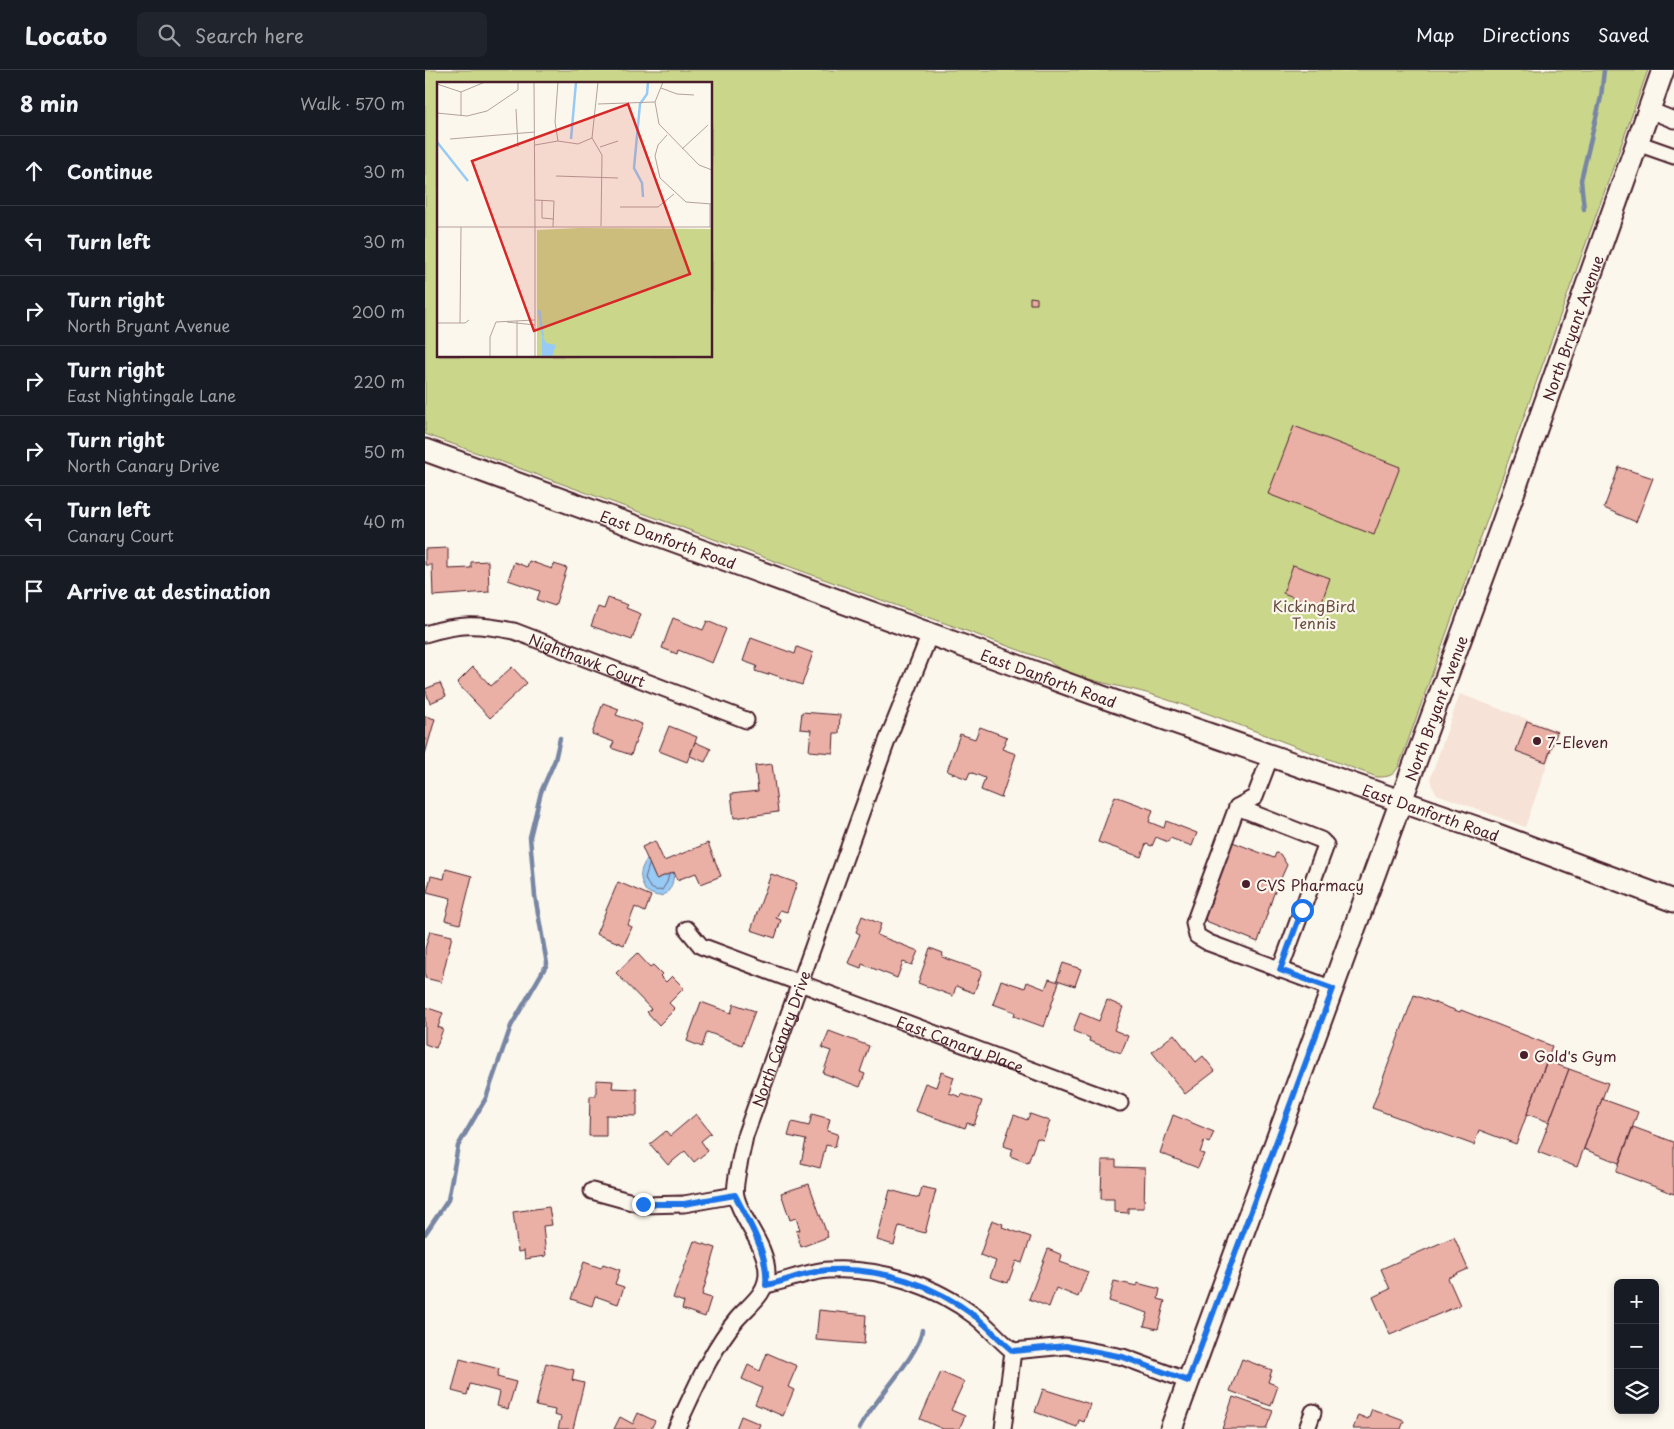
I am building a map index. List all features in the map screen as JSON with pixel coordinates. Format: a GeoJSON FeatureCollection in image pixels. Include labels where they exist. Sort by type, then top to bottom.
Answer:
{"type":"FeatureCollection","features":[{"type":"Feature","properties":{"kind":"street","name":"North Bryant Avenue"},"geometry":{"type":"LineString","coordinates":[[1171,1429],[1402,802],[1663,70]]}},
{"type":"Feature","properties":{"kind":"street"},"geometry":{"type":"LineString","coordinates":[[1649,110],[1674,120]]}},
{"type":"Feature","properties":{"kind":"street"},"geometry":{"type":"LineString","coordinates":[[1637,143],[1674,156]]}},
{"type":"Feature","properties":{"kind":"street","name":"East Danforth Road"},"geometry":{"type":"LineString","coordinates":[[425,450],[930,634],[1674,901]]}},
{"type":"Feature","properties":{"kind":"street","name":"Nighthawk Court"},"geometry":{"type":"LineString","coordinates":[[425,634],[450,626],[481,624],[514,631],[746,720]]}},
{"type":"Feature","properties":{"kind":"street","name":"North Canary Drive"},"geometry":{"type":"LineString","coordinates":[[735,1195],[745,1136],[883,750],[930,634]]}},
{"type":"Feature","properties":{"kind":"street"},"geometry":{"type":"LineString","coordinates":[[1271,755],[1255,798],[1237,807],[1194,923],[1197,936],[1209,943],[1333,989]]}},
{"type":"Feature","properties":{"kind":"street"},"geometry":{"type":"LineString","coordinates":[[1237,807],[1321,840],[1326,844],[1280,970]]}},
{"type":"Feature","properties":{"kind":"street","name":"East Canary Place"},"geometry":{"type":"LineString","coordinates":[[687,929],[701,946],[1120,1103]]}},
{"type":"Feature","properties":{"kind":"street"},"geometry":{"type":"LineString","coordinates":[[592,1191],[643,1204],[684,1204],[735,1195],[764,1257],[767,1272],[766,1285],[758,1297],[736,1320],[718,1346],[677,1429]]}},
{"type":"Feature","properties":{"kind":"street"},"geometry":{"type":"LineString","coordinates":[[766,1285],[827,1270],[860,1270],[886,1274],[915,1283],[947,1298],[977,1318],[996,1338],[1013,1351],[1066,1346],[1123,1357],[1188,1381]]}},
{"type":"Feature","properties":{"kind":"street"},"geometry":{"type":"LineString","coordinates":[[1003,1429],[1013,1351]]}},
{"type":"Feature","properties":{"kind":"street"},"geometry":{"type":"LineString","coordinates":[[1307,1429],[1313,1412]]}},
{"type":"Feature","properties":{"kind":"shaded area"},"geometry":{"type":"Polygon","coordinates":[[[1460,694],[1559,731],[1525,827],[1437,794],[1432,786],[1430,779],[1460,694]]]}},
{"type":"Feature","properties":{"kind":"green space","name":"KickingBird Tennis"},"geometry":{"type":"Polygon","coordinates":[[[425,70],[1648,70],[1399,766],[1393,774],[1377,777],[1181,704],[1069,673],[1049,661],[425,434],[425,70]]]}},
{"type":"Feature","properties":{"kind":"water"},"geometry":{"type":"Polygon","coordinates":[[[661,857],[671,865],[673,878],[668,892],[660,896],[645,890],[641,874],[642,867],[647,859],[661,857]]]}},
{"type":"Feature","properties":{"kind":"building"},"geometry":{"type":"Polygon","coordinates":[[[1030,297],[1037,298],[1037,304],[1030,304],[1030,297]]]}},
{"type":"Feature","properties":{"kind":"building"},"geometry":{"type":"Polygon","coordinates":[[[1294,426],[1400,467],[1374,535],[1268,494],[1294,426]]]}},
{"type":"Feature","properties":{"kind":"building"},"geometry":{"type":"Polygon","coordinates":[[[1619,467],[1653,478],[1636,522],[1604,508],[1619,467]]]}},
{"type":"Feature","properties":{"kind":"building"},"geometry":{"type":"Polygon","coordinates":[[[448,548],[448,569],[471,568],[471,562],[488,561],[489,592],[433,596],[432,565],[425,565],[425,549],[448,548]]]}},
{"type":"Feature","properties":{"kind":"building"},"geometry":{"type":"Polygon","coordinates":[[[529,561],[552,569],[554,564],[567,568],[555,606],[537,600],[540,591],[508,580],[514,562],[527,567],[529,561]]]}},
{"type":"Feature","properties":{"kind":"building"},"geometry":{"type":"Polygon","coordinates":[[[1293,565],[1330,578],[1320,607],[1283,593],[1293,565]]]}},
{"type":"Feature","properties":{"kind":"building"},"geometry":{"type":"Polygon","coordinates":[[[608,598],[628,605],[626,608],[641,614],[632,640],[591,626],[598,607],[604,609],[608,598]]]}},
{"type":"Feature","properties":{"kind":"building"},"geometry":{"type":"Polygon","coordinates":[[[673,618],[703,630],[707,621],[726,629],[712,663],[678,650],[677,654],[662,648],[673,618]]]}},
{"type":"Feature","properties":{"kind":"building"},"geometry":{"type":"Polygon","coordinates":[[[751,638],[795,654],[797,647],[813,653],[802,685],[769,673],[768,675],[755,671],[757,666],[743,661],[751,638]]]}},
{"type":"Feature","properties":{"kind":"building"},"geometry":{"type":"Polygon","coordinates":[[[473,667],[491,686],[512,667],[527,683],[490,718],[457,683],[473,667]]]}},
{"type":"Feature","properties":{"kind":"building"},"geometry":{"type":"Polygon","coordinates":[[[440,683],[446,696],[430,703],[425,689],[440,683]]]}},
{"type":"Feature","properties":{"kind":"building"},"geometry":{"type":"Polygon","coordinates":[[[603,703],[619,709],[616,715],[642,724],[631,755],[611,748],[614,742],[592,734],[603,703]]]}},
{"type":"Feature","properties":{"kind":"building"},"geometry":{"type":"Polygon","coordinates":[[[802,712],[840,715],[839,733],[834,733],[833,753],[809,751],[811,730],[800,729],[802,712]]]}},
{"type":"Feature","properties":{"kind":"building"},"geometry":{"type":"Polygon","coordinates":[[[425,716],[435,719],[425,754],[425,716]]]}},
{"type":"Feature","properties":{"kind":"building","name":"7-Eleven"},"geometry":{"type":"Polygon","coordinates":[[[1527,721],[1557,732],[1546,762],[1516,751],[1527,721]]]}},
{"type":"Feature","properties":{"kind":"building"},"geometry":{"type":"Polygon","coordinates":[[[669,726],[697,737],[687,762],[659,751],[669,726]]]}},
{"type":"Feature","properties":{"kind":"building"},"geometry":{"type":"Polygon","coordinates":[[[980,727],[1007,737],[1002,749],[1016,754],[1001,798],[981,790],[985,778],[970,772],[967,779],[947,771],[960,734],[975,739],[980,727]]]}},
{"type":"Feature","properties":{"kind":"building"},"geometry":{"type":"Polygon","coordinates":[[[695,742],[711,749],[705,762],[690,756],[695,742]]]}},
{"type":"Feature","properties":{"kind":"building"},"geometry":{"type":"Polygon","coordinates":[[[772,764],[778,812],[734,818],[731,794],[758,791],[755,766],[772,764]]]}},
{"type":"Feature","properties":{"kind":"building"},"geometry":{"type":"Polygon","coordinates":[[[1115,796],[1153,810],[1149,822],[1164,828],[1166,821],[1197,833],[1192,846],[1170,838],[1168,842],[1156,837],[1152,846],[1146,844],[1141,857],[1098,842],[1115,796]]]}},
{"type":"Feature","properties":{"kind":"building"},"geometry":{"type":"Polygon","coordinates":[[[655,841],[664,861],[708,843],[721,876],[701,884],[696,873],[677,880],[674,872],[656,879],[642,847],[655,841]]]}},
{"type":"Feature","properties":{"kind":"building","name":"CVS Pharmacy"},"geometry":{"type":"Polygon","coordinates":[[[1230,841],[1274,858],[1276,853],[1280,854],[1287,865],[1273,896],[1258,942],[1206,921],[1204,912],[1230,841]]]}},
{"type":"Feature","properties":{"kind":"building"},"geometry":{"type":"Polygon","coordinates":[[[446,869],[472,876],[460,924],[445,920],[451,898],[427,892],[431,876],[444,879],[446,869]]]}},
{"type":"Feature","properties":{"kind":"building"},"geometry":{"type":"Polygon","coordinates":[[[771,874],[797,883],[787,912],[780,910],[776,918],[781,920],[775,938],[751,930],[771,874]]]}},
{"type":"Feature","properties":{"kind":"building"},"geometry":{"type":"Polygon","coordinates":[[[618,882],[651,896],[645,912],[635,907],[628,925],[632,927],[624,945],[596,934],[618,882]]]}},
{"type":"Feature","properties":{"kind":"building"},"geometry":{"type":"Polygon","coordinates":[[[862,916],[881,924],[877,935],[918,951],[912,965],[903,962],[897,978],[862,964],[861,968],[848,963],[860,934],[856,932],[862,916]]]}},
{"type":"Feature","properties":{"kind":"building"},"geometry":{"type":"Polygon","coordinates":[[[430,931],[452,936],[441,982],[425,978],[425,949],[430,931]]]}},
{"type":"Feature","properties":{"kind":"building"},"geometry":{"type":"Polygon","coordinates":[[[930,948],[943,953],[942,957],[982,971],[974,993],[956,986],[953,996],[918,983],[930,948]]]}},
{"type":"Feature","properties":{"kind":"building"},"geometry":{"type":"Polygon","coordinates":[[[637,953],[650,967],[653,965],[662,974],[660,976],[666,982],[672,976],[684,988],[669,1003],[675,1009],[659,1025],[647,1012],[651,1009],[616,973],[637,953]]]}},
{"type":"Feature","properties":{"kind":"building"},"geometry":{"type":"Polygon","coordinates":[[[1063,963],[1081,969],[1075,986],[1057,980],[1063,963]]]}},
{"type":"Feature","properties":{"kind":"building"},"geometry":{"type":"Polygon","coordinates":[[[1049,979],[1059,982],[1044,1027],[1014,1016],[1015,1012],[993,1004],[1001,980],[1025,988],[1027,982],[1045,989],[1049,979]]]}},
{"type":"Feature","properties":{"kind":"building"},"geometry":{"type":"Polygon","coordinates":[[[1414,995],[1460,1012],[1461,1010],[1552,1046],[1516,1144],[1479,1130],[1474,1145],[1372,1108],[1414,995]]]}},
{"type":"Feature","properties":{"kind":"building"},"geometry":{"type":"Polygon","coordinates":[[[1107,1000],[1123,1007],[1114,1030],[1128,1036],[1121,1053],[1089,1041],[1090,1038],[1073,1031],[1080,1013],[1099,1021],[1107,1000]]]}},
{"type":"Feature","properties":{"kind":"building"},"geometry":{"type":"Polygon","coordinates":[[[701,1002],[731,1013],[734,1004],[755,1011],[742,1045],[707,1032],[702,1047],[687,1041],[701,1002]]]}},
{"type":"Feature","properties":{"kind":"building"},"geometry":{"type":"Polygon","coordinates":[[[425,1007],[443,1013],[438,1027],[443,1029],[436,1048],[425,1044],[425,1007]]]}},
{"type":"Feature","properties":{"kind":"building"},"geometry":{"type":"Polygon","coordinates":[[[829,1031],[869,1046],[860,1072],[865,1074],[860,1087],[823,1073],[831,1051],[822,1048],[829,1031]]]}},
{"type":"Feature","properties":{"kind":"building"},"geometry":{"type":"Polygon","coordinates":[[[1174,1034],[1196,1062],[1203,1056],[1215,1071],[1185,1094],[1152,1052],[1174,1034]]]}},
{"type":"Feature","properties":{"kind":"building"},"geometry":{"type":"Polygon","coordinates":[[[1547,1061],[1569,1069],[1549,1122],[1527,1114],[1547,1061]]]}},
{"type":"Feature","properties":{"kind":"building"},"geometry":{"type":"Polygon","coordinates":[[[1569,1069],[1608,1083],[1577,1167],[1538,1152],[1569,1069]]]}},
{"type":"Feature","properties":{"kind":"building"},"geometry":{"type":"Polygon","coordinates":[[[941,1072],[954,1077],[949,1093],[961,1097],[962,1094],[982,1101],[974,1125],[967,1123],[965,1128],[915,1111],[925,1083],[936,1087],[941,1072]]]}},
{"type":"Feature","properties":{"kind":"building"},"geometry":{"type":"Polygon","coordinates":[[[596,1080],[613,1081],[612,1088],[637,1089],[637,1116],[606,1115],[606,1136],[589,1136],[590,1096],[596,1096],[596,1080]]]}},
{"type":"Feature","properties":{"kind":"building"},"geometry":{"type":"Polygon","coordinates":[[[1602,1099],[1638,1112],[1619,1163],[1584,1149],[1602,1099]]]}},
{"type":"Feature","properties":{"kind":"building"},"geometry":{"type":"Polygon","coordinates":[[[696,1114],[711,1133],[701,1141],[708,1151],[694,1162],[685,1151],[668,1165],[650,1144],[666,1131],[670,1136],[696,1114]]]}},
{"type":"Feature","properties":{"kind":"building"},"geometry":{"type":"Polygon","coordinates":[[[812,1114],[830,1119],[827,1131],[838,1134],[835,1147],[826,1145],[820,1168],[801,1163],[806,1140],[788,1136],[792,1122],[809,1126],[812,1114]]]}},
{"type":"Feature","properties":{"kind":"building"},"geometry":{"type":"Polygon","coordinates":[[[1030,1114],[1050,1121],[1043,1140],[1037,1138],[1028,1163],[1010,1156],[1013,1149],[1003,1146],[1014,1115],[1027,1120],[1030,1114]]]}},
{"type":"Feature","properties":{"kind":"building"},"geometry":{"type":"Polygon","coordinates":[[[1173,1115],[1214,1132],[1209,1143],[1204,1141],[1200,1153],[1204,1154],[1198,1168],[1160,1153],[1173,1115]]]}},
{"type":"Feature","properties":{"kind":"building"},"geometry":{"type":"Polygon","coordinates":[[[1633,1127],[1674,1142],[1674,1194],[1616,1172],[1633,1127]]]}},
{"type":"Feature","properties":{"kind":"building"},"geometry":{"type":"Polygon","coordinates":[[[1102,1160],[1116,1160],[1116,1167],[1145,1168],[1144,1208],[1128,1208],[1128,1213],[1114,1212],[1114,1199],[1101,1199],[1102,1160]]]}},
{"type":"Feature","properties":{"kind":"building"},"geometry":{"type":"Polygon","coordinates":[[[809,1184],[828,1237],[801,1247],[796,1231],[800,1230],[796,1218],[790,1220],[781,1193],[809,1184]]]}},
{"type":"Feature","properties":{"kind":"building"},"geometry":{"type":"Polygon","coordinates":[[[922,1187],[936,1190],[925,1233],[899,1226],[894,1245],[877,1240],[890,1190],[919,1198],[922,1187]]]}},
{"type":"Feature","properties":{"kind":"building"},"geometry":{"type":"Polygon","coordinates":[[[549,1207],[552,1225],[543,1226],[546,1256],[525,1259],[524,1251],[518,1252],[513,1212],[549,1207]]]}},
{"type":"Feature","properties":{"kind":"building"},"geometry":{"type":"Polygon","coordinates":[[[992,1220],[1003,1224],[1002,1227],[1031,1237],[1022,1263],[1016,1261],[1008,1283],[990,1277],[996,1261],[980,1255],[992,1220]]]}},
{"type":"Feature","properties":{"kind":"building"},"geometry":{"type":"Polygon","coordinates":[[[1454,1237],[1468,1269],[1448,1278],[1460,1305],[1390,1335],[1373,1297],[1390,1289],[1381,1269],[1454,1237]]]}},
{"type":"Feature","properties":{"kind":"building"},"geometry":{"type":"Polygon","coordinates":[[[694,1241],[716,1248],[702,1295],[711,1298],[705,1317],[682,1309],[684,1302],[673,1298],[694,1241]]]}},
{"type":"Feature","properties":{"kind":"building"},"geometry":{"type":"Polygon","coordinates":[[[1048,1249],[1062,1255],[1060,1262],[1088,1272],[1078,1297],[1056,1288],[1049,1307],[1029,1299],[1048,1249]]]}},
{"type":"Feature","properties":{"kind":"building"},"geometry":{"type":"Polygon","coordinates":[[[584,1262],[601,1268],[603,1264],[620,1270],[615,1284],[624,1287],[618,1304],[595,1296],[592,1306],[571,1299],[584,1262]]]}},
{"type":"Feature","properties":{"kind":"building"},"geometry":{"type":"Polygon","coordinates":[[[1114,1281],[1137,1286],[1137,1283],[1160,1289],[1158,1299],[1165,1301],[1158,1329],[1144,1326],[1148,1313],[1109,1301],[1114,1281]]]}},
{"type":"Feature","properties":{"kind":"building"},"geometry":{"type":"Polygon","coordinates":[[[819,1310],[866,1315],[864,1344],[816,1340],[819,1310]]]}},
{"type":"Feature","properties":{"kind":"building"},"geometry":{"type":"Polygon","coordinates":[[[767,1353],[797,1366],[788,1387],[794,1390],[783,1416],[755,1404],[762,1388],[742,1379],[748,1365],[760,1371],[767,1353]]]}},
{"type":"Feature","properties":{"kind":"building"},"geometry":{"type":"Polygon","coordinates":[[[460,1359],[499,1369],[497,1377],[516,1382],[508,1409],[497,1406],[500,1392],[470,1384],[467,1395],[452,1391],[460,1359]]]}},
{"type":"Feature","properties":{"kind":"building"},"geometry":{"type":"Polygon","coordinates":[[[1242,1359],[1272,1370],[1268,1382],[1278,1386],[1271,1406],[1230,1391],[1242,1359]]]}},
{"type":"Feature","properties":{"kind":"building"},"geometry":{"type":"Polygon","coordinates":[[[546,1363],[574,1370],[572,1380],[584,1383],[573,1429],[558,1429],[561,1417],[554,1415],[555,1410],[536,1406],[546,1363]]]}},
{"type":"Feature","properties":{"kind":"building"},"geometry":{"type":"Polygon","coordinates":[[[941,1372],[964,1382],[951,1410],[965,1416],[959,1429],[943,1429],[920,1419],[941,1372]]]}},
{"type":"Feature","properties":{"kind":"building"},"geometry":{"type":"Polygon","coordinates":[[[1043,1389],[1090,1404],[1084,1422],[1079,1420],[1077,1427],[1035,1412],[1043,1389]]]}},
{"type":"Feature","properties":{"kind":"building"},"geometry":{"type":"Polygon","coordinates":[[[1233,1397],[1273,1411],[1266,1429],[1222,1429],[1233,1397]]]}},
{"type":"Feature","properties":{"kind":"building"},"geometry":{"type":"Polygon","coordinates":[[[1372,1409],[1404,1421],[1401,1429],[1353,1429],[1358,1415],[1368,1419],[1372,1409]]]}},
{"type":"Feature","properties":{"kind":"building"},"geometry":{"type":"Polygon","coordinates":[[[638,1413],[655,1421],[651,1429],[614,1429],[620,1417],[633,1424],[638,1413]]]}},
{"type":"Feature","properties":{"kind":"building"},"geometry":{"type":"Polygon","coordinates":[[[741,1416],[760,1424],[758,1429],[736,1429],[741,1416]]]}},
{"type":"Feature","properties":{"kind":"waterway"},"geometry":{"type":"LineString","coordinates":[[1584,209],[1581,180],[1601,97],[1604,70]]}},
{"type":"Feature","properties":{"kind":"waterway"},"geometry":{"type":"LineString","coordinates":[[425,1234],[448,1200],[458,1146],[486,1098],[511,1026],[547,964],[535,896],[530,837],[541,792],[555,760],[560,738]]}},
{"type":"Feature","properties":{"kind":"waterway"},"geometry":{"type":"LineString","coordinates":[[859,1429],[913,1352],[922,1330]]}},
{"type":"Feature","properties":{"kind":"place","name":"7-Eleven"},"geometry":{"type":"Point","coordinates":[1537,741]}},
{"type":"Feature","properties":{"kind":"place","name":"CVS Pharmacy"},"geometry":{"type":"Point","coordinates":[1246,884]}},
{"type":"Feature","properties":{"kind":"place","name":"Gold's Gym"},"geometry":{"type":"Point","coordinates":[1524,1055]}},
{"type":"Feature","properties":{"kind":"route"},"geometry":{"type":"LineString","coordinates":[[643,1204],[684,1204],[735,1195],[764,1257],[767,1272],[766,1285],[827,1270],[860,1270],[886,1274],[915,1283],[947,1298],[977,1318],[996,1338],[1013,1351],[1066,1346],[1123,1357],[1188,1381],[1253,1210],[1333,989],[1280,970],[1302,910]]}}]}
